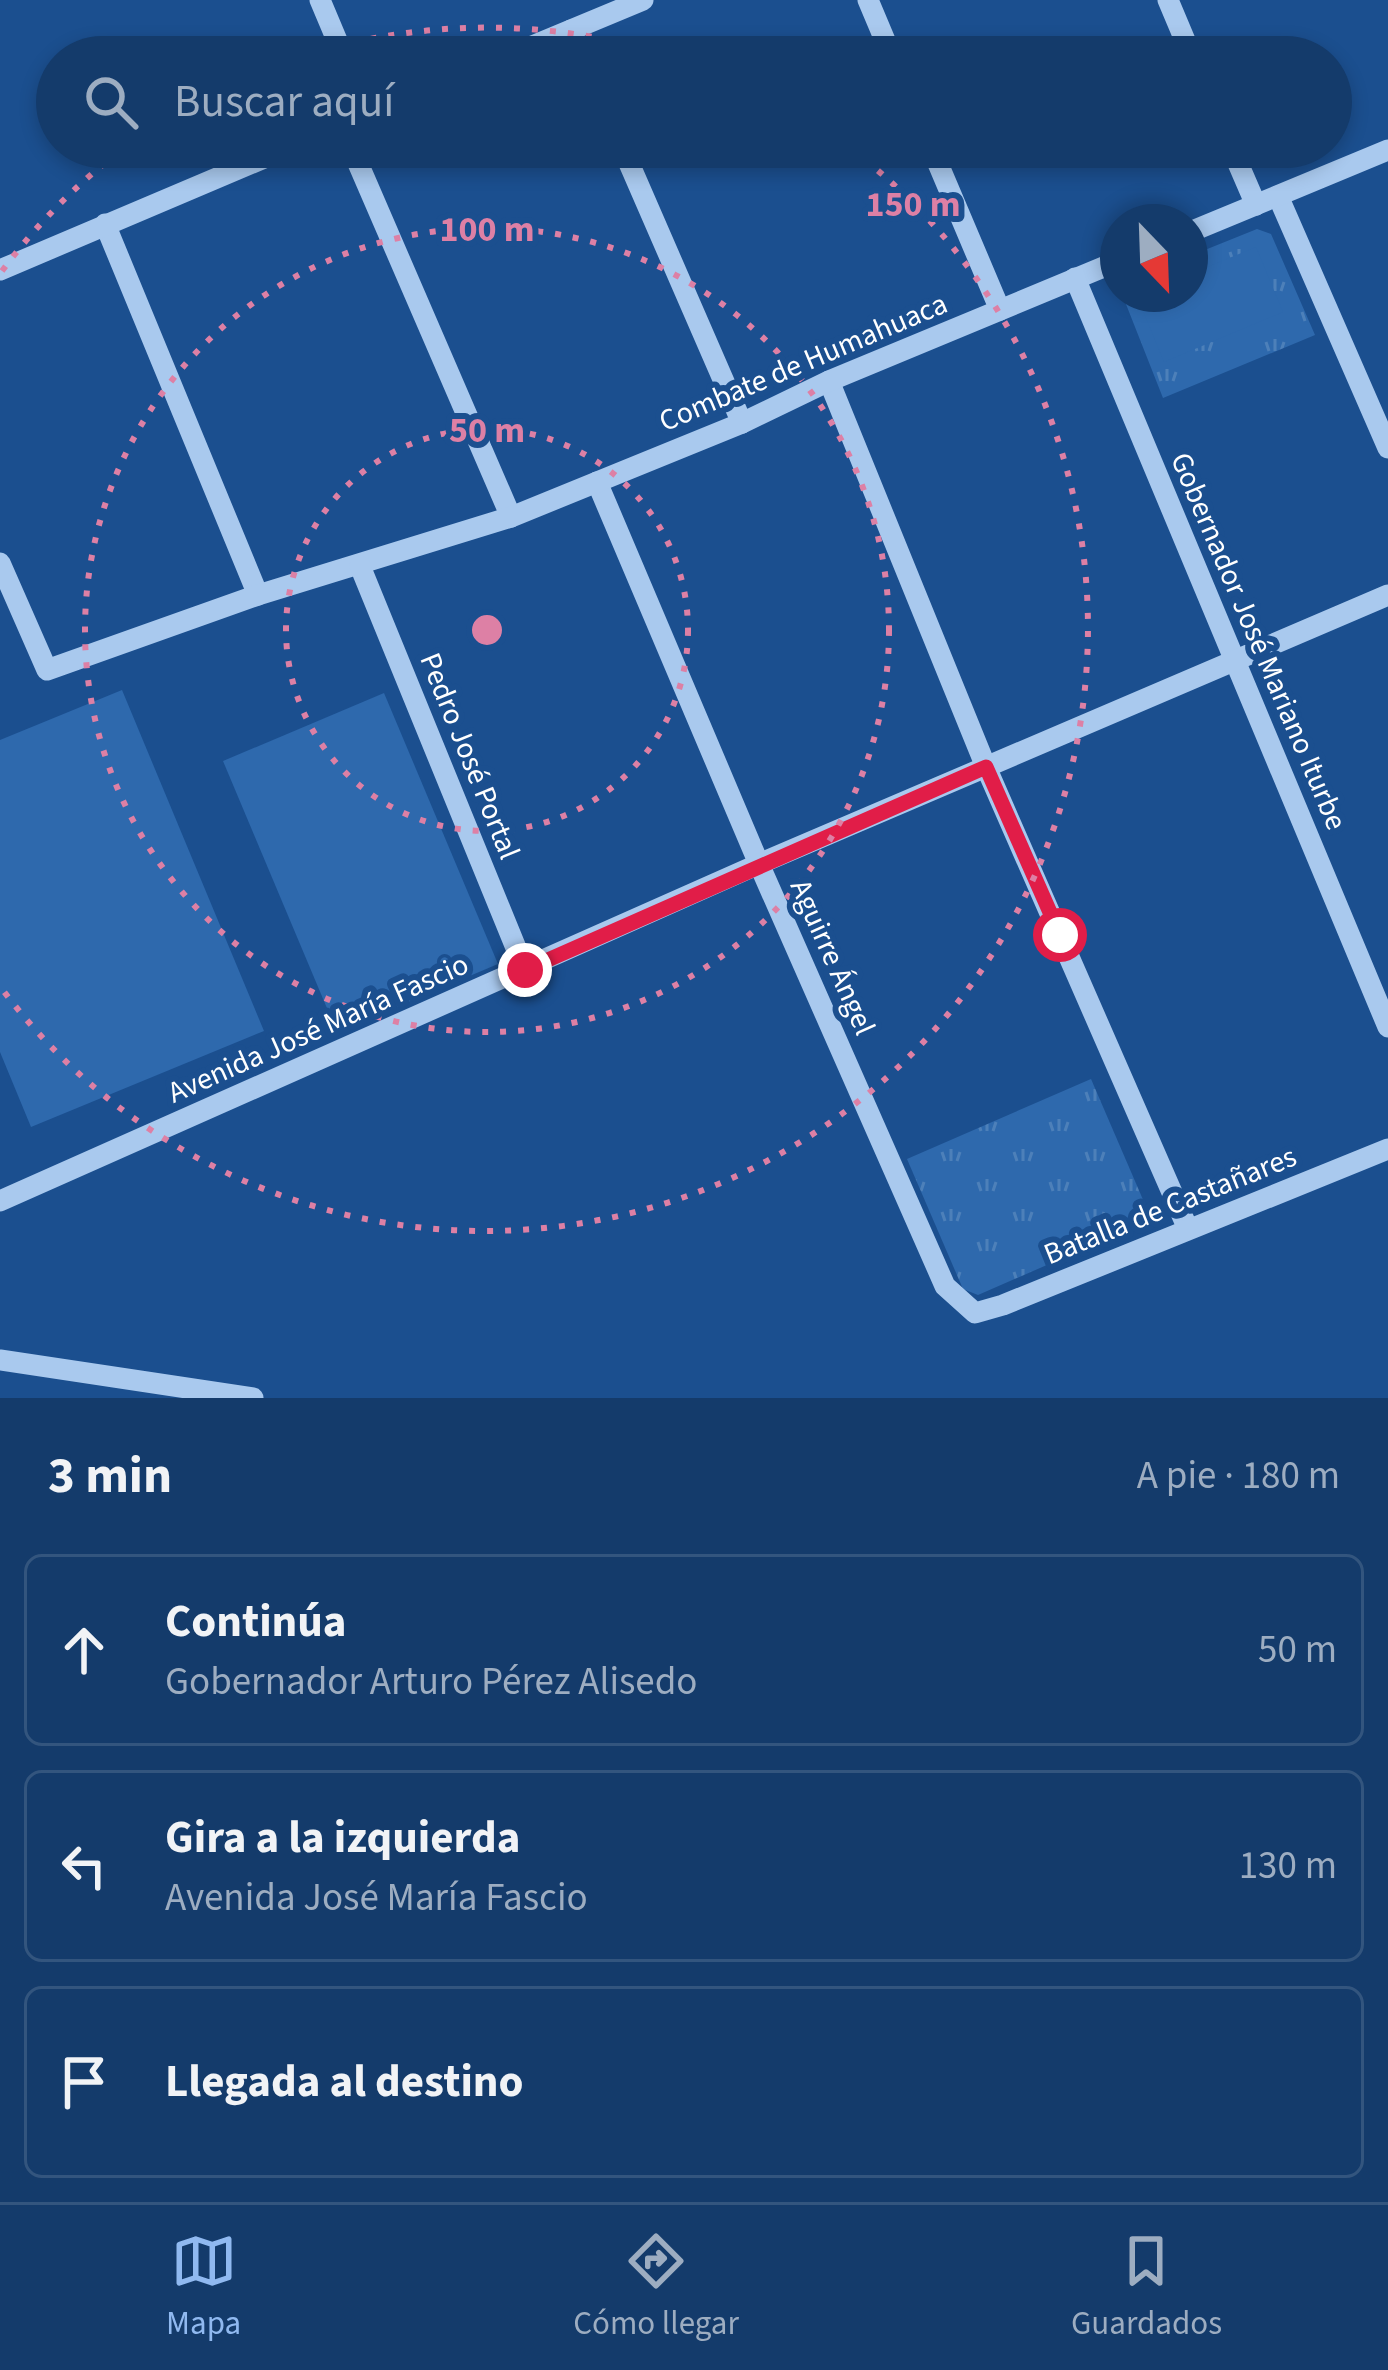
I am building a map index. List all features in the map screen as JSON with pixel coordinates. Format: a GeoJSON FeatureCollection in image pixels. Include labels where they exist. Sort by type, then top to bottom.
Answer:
{"type":"FeatureCollection","features":[{"type":"Feature","properties":{"kind":"street"},"geometry":{"type":"LineString","coordinates":[[320,0],[335,36]]}},
{"type":"Feature","properties":{"kind":"street"},"geometry":{"type":"LineString","coordinates":[[557,36],[643,0]]}},
{"type":"Feature","properties":{"kind":"street"},"geometry":{"type":"LineString","coordinates":[[868,0],[883,36]]}},
{"type":"Feature","properties":{"kind":"street"},"geometry":{"type":"LineString","coordinates":[[1168,0],[1183,36]]}},
{"type":"Feature","properties":{"kind":"street"},"geometry":{"type":"LineString","coordinates":[[571,30],[573,36]]}},
{"type":"Feature","properties":{"kind":"street"},"geometry":{"type":"LineString","coordinates":[[1352,165],[1388,150]]}},
{"type":"Feature","properties":{"kind":"street"},"geometry":{"type":"LineString","coordinates":[[0,270],[240,168]]}},
{"type":"Feature","properties":{"kind":"street"},"geometry":{"type":"LineString","coordinates":[[360,168],[511,517]]}},
{"type":"Feature","properties":{"kind":"street"},"geometry":{"type":"LineString","coordinates":[[631,168],[742,423]]}},
{"type":"Feature","properties":{"kind":"street"},"geometry":{"type":"LineString","coordinates":[[940,168],[1000,310]]}},
{"type":"Feature","properties":{"kind":"street"},"geometry":{"type":"LineString","coordinates":[[1240,168],[1256,205]]}},
{"type":"Feature","properties":{"kind":"street"},"geometry":{"type":"LineString","coordinates":[[1208,225],[1345,168]]}},
{"type":"Feature","properties":{"kind":"street"},"geometry":{"type":"LineString","coordinates":[[1278,196],[1388,448]]}},
{"type":"Feature","properties":{"kind":"street"},"geometry":{"type":"LineString","coordinates":[[105,224],[258,595]]}},
{"type":"Feature","properties":{"kind":"street","name":"Combate de Humahuaca"},"geometry":{"type":"LineString","coordinates":[[0,562],[46,670],[258,595],[511,517],[1100,268]]}},
{"type":"Feature","properties":{"kind":"street","name":"Gobernador José Mariano Iturbe"},"geometry":{"type":"LineString","coordinates":[[1075,278],[1388,1028]]}},
{"type":"Feature","properties":{"kind":"street"},"geometry":{"type":"LineString","coordinates":[[829,381],[986,767],[1188,1229]]}},
{"type":"Feature","properties":{"kind":"street","name":"Aguirre Ángel"},"geometry":{"type":"LineString","coordinates":[[598,482],[945,1286],[974,1313]]}},
{"type":"Feature","properties":{"kind":"street","name":"Pedro José Portal"},"geometry":{"type":"LineString","coordinates":[[360,566],[525,970]]}},
{"type":"Feature","properties":{"kind":"street","name":"Avenida José María Fascio"},"geometry":{"type":"LineString","coordinates":[[0,1201],[759,864],[1388,596]]}},
{"type":"Feature","properties":{"kind":"street","name":"Batalla de Castañares"},"geometry":{"type":"LineString","coordinates":[[974,1313],[1388,1149]]}},
{"type":"Feature","properties":{"kind":"street"},"geometry":{"type":"LineString","coordinates":[[0,1360],[253,1398]]}},
{"type":"Feature","properties":{"kind":"green space"},"geometry":{"type":"Polygon","coordinates":[[[1257,229],[1271,234],[1315,335],[1163,398],[1129,312],[1208,312],[1208,249],[1257,229]]]}},
{"type":"Feature","properties":{"kind":"green space"},"geometry":{"type":"Polygon","coordinates":[[[1256,247],[1283,312],[1164,362],[1144,312],[1208,312],[1208,267],[1256,247]]]}},
{"type":"Feature","properties":{"kind":"green space"},"geometry":{"type":"Polygon","coordinates":[[[122,690],[264,1031],[31,1127],[0,1052],[0,740],[122,690]]]}},
{"type":"Feature","properties":{"kind":"green space"},"geometry":{"type":"Polygon","coordinates":[[[384,693],[498,964],[337,1032],[223,761],[384,693]]]}},
{"type":"Feature","properties":{"kind":"green space"},"geometry":{"type":"Polygon","coordinates":[[[1091,1079],[1147,1209],[1141,1224],[978,1295],[963,1289],[907,1159],[1091,1079]]]}},
{"type":"Feature","properties":{"kind":"route"},"geometry":{"type":"LineString","coordinates":[[525,970],[986,767],[1060,935]]}}]}
